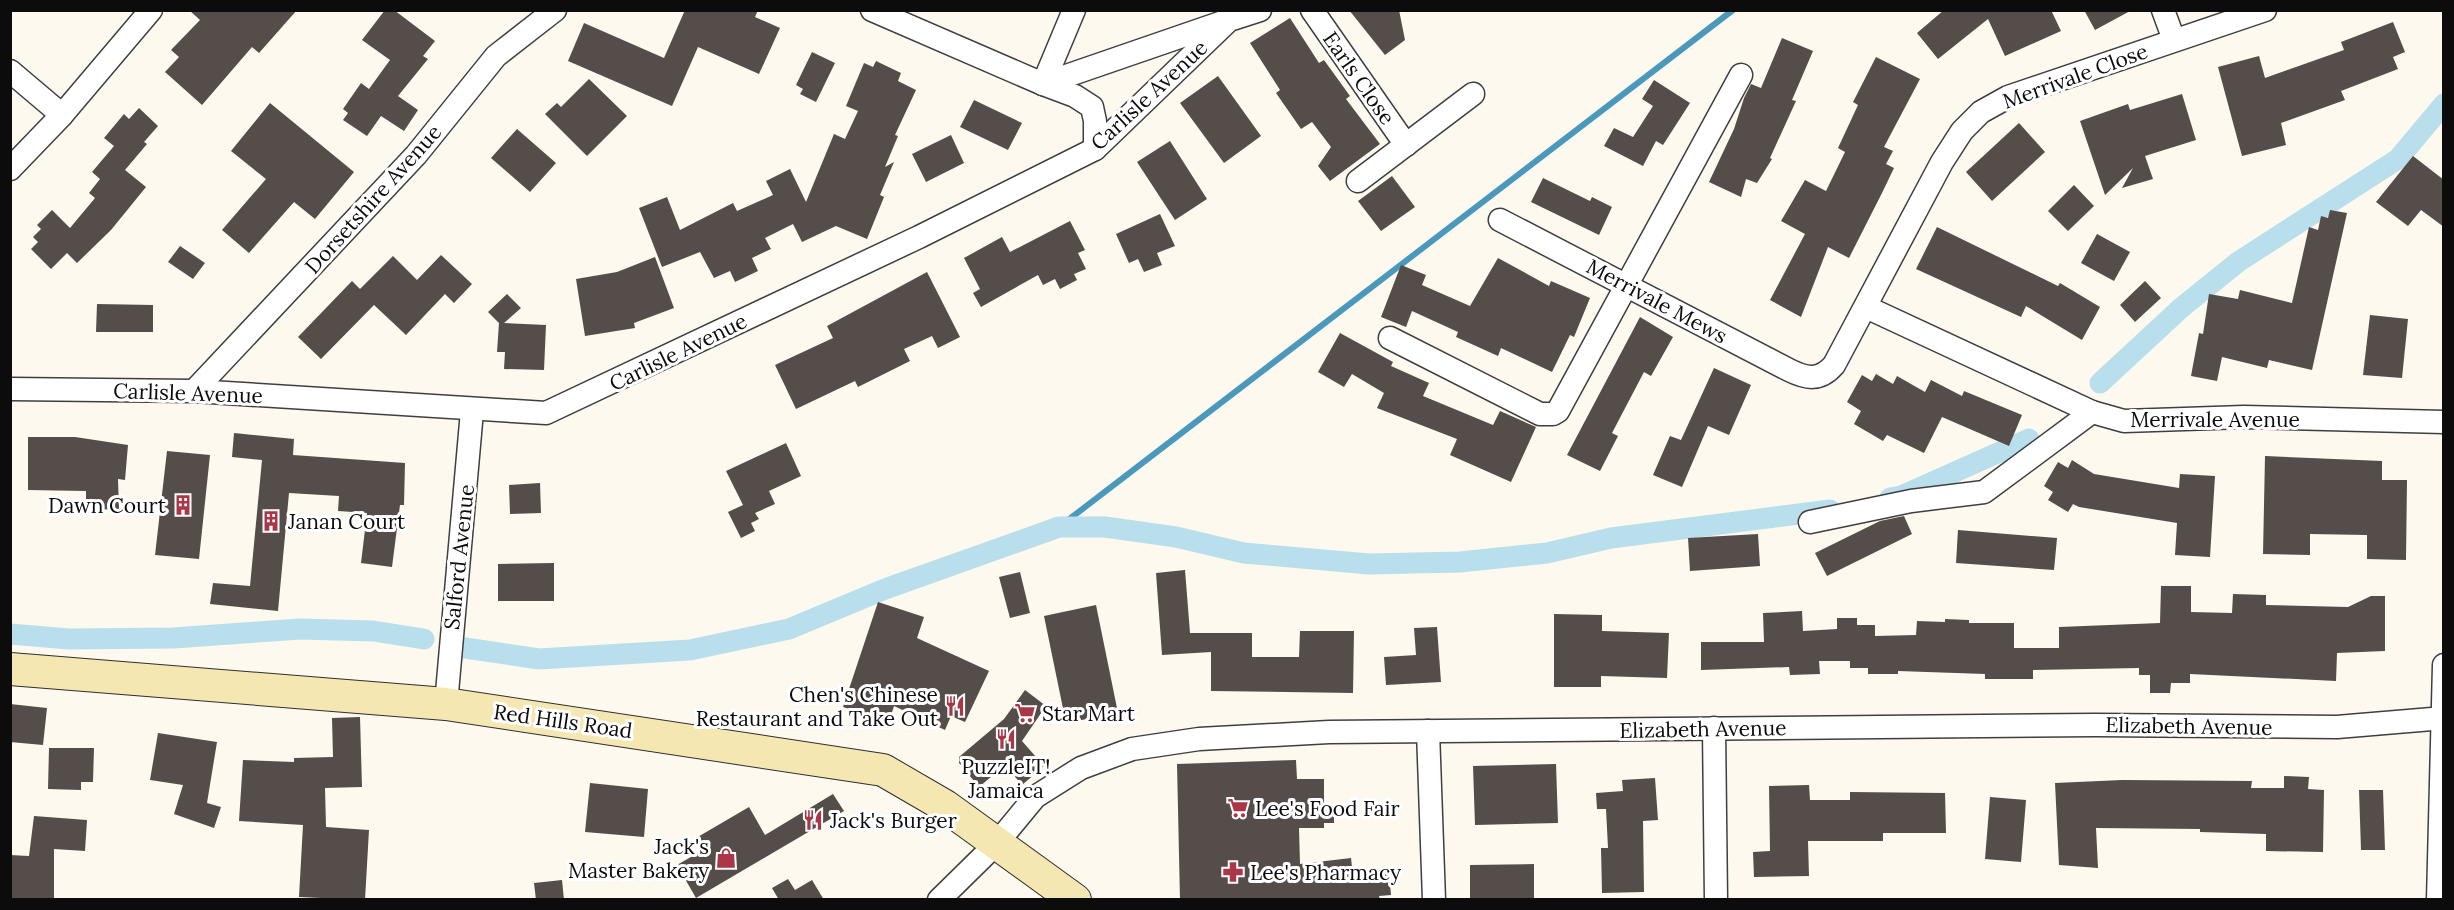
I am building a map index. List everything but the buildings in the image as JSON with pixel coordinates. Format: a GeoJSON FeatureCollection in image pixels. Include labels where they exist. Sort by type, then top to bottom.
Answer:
{"type":"FeatureCollection","features":[{"type":"Feature","properties":{"kind":"main road","name":"Red Hills Road"},"geometry":{"type":"LineString","coordinates":[[10,669],[446,704],[883,770],[945,806],[1075,900]]}},
{"type":"Feature","properties":{"kind":"street"},"geometry":{"type":"LineString","coordinates":[[10,169],[63,115],[151,10]]}},
{"type":"Feature","properties":{"kind":"street","name":"Dorsetshire Avenue"},"geometry":{"type":"LineString","coordinates":[[194,391],[416,155],[496,56],[555,10]]}},
{"type":"Feature","properties":{"kind":"street"},"geometry":{"type":"LineString","coordinates":[[872,10],[1042,84],[1075,96],[1092,107],[1095,121],[1095,149]]}},
{"type":"Feature","properties":{"kind":"street"},"geometry":{"type":"LineString","coordinates":[[1042,84],[1074,10]]}},
{"type":"Feature","properties":{"kind":"street","name":"Carlisle Avenue"},"geometry":{"type":"LineString","coordinates":[[10,389],[194,391],[472,411],[546,413],[898,247],[1095,149],[1229,20],[1260,10]]}},
{"type":"Feature","properties":{"kind":"street","name":"Earls Close"},"geometry":{"type":"LineString","coordinates":[[1312,10],[1406,145]]}},
{"type":"Feature","properties":{"kind":"street"},"geometry":{"type":"LineString","coordinates":[[2163,10],[2174,40]]}},
{"type":"Feature","properties":{"kind":"street","name":"Merrivale Close"},"geometry":{"type":"LineString","coordinates":[[1816,378],[1826,374],[1834,365],[1942,162],[1962,131],[1981,112],[2034,87],[2265,10]]}},
{"type":"Feature","properties":{"kind":"street"},"geometry":{"type":"LineString","coordinates":[[1042,84],[1229,20]]}},
{"type":"Feature","properties":{"kind":"street"},"geometry":{"type":"LineString","coordinates":[[10,71],[63,115]]}},
{"type":"Feature","properties":{"kind":"street"},"geometry":{"type":"LineString","coordinates":[[1390,339],[1540,414],[1553,414],[1563,406],[1625,285],[1741,75]]}},
{"type":"Feature","properties":{"kind":"street"},"geometry":{"type":"LineString","coordinates":[[1358,181],[1473,94]]}},
{"type":"Feature","properties":{"kind":"street","name":"Merrivale Mews"},"geometry":{"type":"LineString","coordinates":[[1500,219],[1789,370],[1807,378],[1816,378]]}},
{"type":"Feature","properties":{"kind":"street","name":"Merrivale Avenue"},"geometry":{"type":"LineString","coordinates":[[1866,307],[2092,412],[2124,421],[2244,417],[2444,422]]}},
{"type":"Feature","properties":{"kind":"street","name":"Salford Avenue"},"geometry":{"type":"LineString","coordinates":[[446,704],[472,411]]}},
{"type":"Feature","properties":{"kind":"street"},"geometry":{"type":"LineString","coordinates":[[1810,522],[1911,501],[1984,492],[2092,412]]}},
{"type":"Feature","properties":{"kind":"street"},"geometry":{"type":"LineString","coordinates":[[2438,900],[2444,665]]}},
{"type":"Feature","properties":{"kind":"street","name":"Elizabeth Avenue"},"geometry":{"type":"LineString","coordinates":[[939,900],[997,843],[1035,797],[1081,768],[1132,748],[1199,739],[1329,732],[2083,725],[2337,727],[2442,719]]}},
{"type":"Feature","properties":{"kind":"street"},"geometry":{"type":"LineString","coordinates":[[1714,728],[1716,900]]}},
{"type":"Feature","properties":{"kind":"street"},"geometry":{"type":"LineString","coordinates":[[1428,731],[1434,900]]}},
{"type":"Feature","properties":{"kind":"waterway"},"geometry":{"type":"LineString","coordinates":[[1059,527],[1733,10]]}},
{"type":"Feature","properties":{"kind":"waterway"},"geometry":{"type":"LineString","coordinates":[[2100,383],[2181,308],[2238,262],[2398,159],[2444,104]]}},
{"type":"Feature","properties":{"kind":"waterway"},"geometry":{"type":"LineString","coordinates":[[1890,498],[1901,496],[2029,439]]}},
{"type":"Feature","properties":{"kind":"waterway"},"geometry":{"type":"LineString","coordinates":[[465,648],[539,659],[690,650],[789,629],[885,589],[1059,527],[1105,527],[1176,537],[1244,553],[1369,564],[1460,562],[1547,553],[1611,538],[1830,510]]}},
{"type":"Feature","properties":{"kind":"waterway"},"geometry":{"type":"LineString","coordinates":[[10,634],[69,639],[173,638],[300,629],[373,631],[424,639]]}},
{"type":"Feature","properties":{"kind":"place","name":"Dawn Court"},"geometry":{"type":"Point","coordinates":[183,505]}},
{"type":"Feature","properties":{"kind":"place","name":"Janan Court"},"geometry":{"type":"Point","coordinates":[271,521]}},
{"type":"Feature","properties":{"kind":"place","name":"Chen's Chinese Restaurant and Take Out"},"geometry":{"type":"Point","coordinates":[955,706]}},
{"type":"Feature","properties":{"kind":"place","name":"Star Mart"},"geometry":{"type":"Point","coordinates":[1025,713]}},
{"type":"Feature","properties":{"kind":"place","name":"PuzzleIT! Jamaica"},"geometry":{"type":"Point","coordinates":[1006,739]}},
{"type":"Feature","properties":{"kind":"place","name":"Lee's Food Fair"},"geometry":{"type":"Point","coordinates":[1238,808]}},
{"type":"Feature","properties":{"kind":"place","name":"Jack's Burger"},"geometry":{"type":"Point","coordinates":[813,820]}},
{"type":"Feature","properties":{"kind":"place","name":"Jack's Master Bakery"},"geometry":{"type":"Point","coordinates":[726,858]}},
{"type":"Feature","properties":{"kind":"place","name":"Lee's Pharmacy"},"geometry":{"type":"Point","coordinates":[1233,872]}}]}
